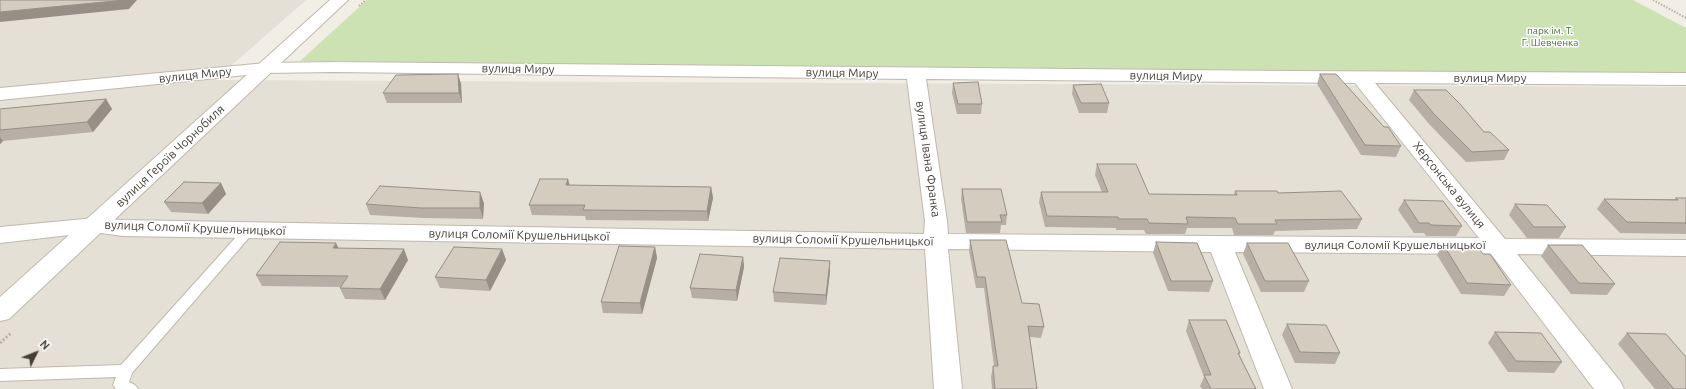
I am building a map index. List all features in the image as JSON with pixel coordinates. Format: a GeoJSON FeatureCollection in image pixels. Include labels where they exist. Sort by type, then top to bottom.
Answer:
{"type":"FeatureCollection","features":[{"type":"Feature","properties":{"kind":"street","name":"вулиця Героїв Чорнобиля"},"geometry":{"type":"LineString","coordinates":[[0,312],[340,0]]}},
{"type":"Feature","properties":{"kind":"street","name":"вулиця Миру"},"geometry":{"type":"LineString","coordinates":[[0,94],[266,68],[334,67],[1686,79]]}},
{"type":"Feature","properties":{"kind":"street","name":"вулиця Івана Франка"},"geometry":{"type":"LineString","coordinates":[[916,73],[936,221],[936,241],[948,389]]}},
{"type":"Feature","properties":{"kind":"street","name":"Херсонська вулиця"},"geometry":{"type":"LineString","coordinates":[[1360,77],[1498,246],[1610,389]]}},
{"type":"Feature","properties":{"kind":"street","name":"вулиця Соломії Крушельницької"},"geometry":{"type":"LineString","coordinates":[[0,235],[95,225],[122,228],[936,241],[1686,248]]}},
{"type":"Feature","properties":{"kind":"street"},"geometry":{"type":"LineString","coordinates":[[1220,244],[1278,389]]}},
{"type":"Feature","properties":{"kind":"lane"},"geometry":{"type":"LineString","coordinates":[[130,389],[121,385],[126,371],[249,230]]}},
{"type":"Feature","properties":{"kind":"lane"},"geometry":{"type":"LineString","coordinates":[[0,375],[126,371]]}},
{"type":"Feature","properties":{"kind":"path"},"geometry":{"type":"LineString","coordinates":[[1653,0],[1686,18]]}},
{"type":"Feature","properties":{"kind":"shaded area"},"geometry":{"type":"Polygon","coordinates":[[[0,0],[306,0],[215,80],[1686,87],[1686,389],[0,389],[0,0]]]}},
{"type":"Feature","properties":{"kind":"green space","name":"парк ім. Т. Г. Шевченка"},"geometry":{"type":"Polygon","coordinates":[[[367,0],[1633,0],[1686,28],[1686,74],[300,61],[367,0]]]}},
{"type":"Feature","properties":{"kind":"building"},"geometry":{"type":"Polygon","coordinates":[[[0,0],[125,0],[0,12],[0,0]]]}},
{"type":"Feature","properties":{"kind":"building"},"geometry":{"type":"Polygon","coordinates":[[[458,74],[459,93],[383,93],[396,75],[458,74]]]}},
{"type":"Feature","properties":{"kind":"building"},"geometry":{"type":"Polygon","coordinates":[[[1320,74],[1336,74],[1384,127],[1388,127],[1401,146],[1365,145],[1320,74]]]}},
{"type":"Feature","properties":{"kind":"building"},"geometry":{"type":"Polygon","coordinates":[[[978,82],[982,104],[958,104],[953,83],[978,82]]]}},
{"type":"Feature","properties":{"kind":"building"},"geometry":{"type":"Polygon","coordinates":[[[1101,84],[1109,103],[1081,103],[1073,85],[1101,84]]]}},
{"type":"Feature","properties":{"kind":"building"},"geometry":{"type":"Polygon","coordinates":[[[1414,90],[1446,90],[1484,132],[1490,132],[1509,150],[1472,152],[1434,114],[1414,90]]]}},
{"type":"Feature","properties":{"kind":"building"},"geometry":{"type":"Polygon","coordinates":[[[106,99],[87,122],[0,130],[0,109],[106,99]]]}},
{"type":"Feature","properties":{"kind":"building"},"geometry":{"type":"Polygon","coordinates":[[[1097,164],[1136,164],[1149,194],[1237,195],[1235,191],[1277,191],[1278,193],[1341,191],[1362,219],[1275,220],[1277,224],[1238,224],[1235,218],[1186,217],[1188,224],[1149,223],[1147,219],[1119,219],[1118,217],[1047,216],[1041,192],[1108,192],[1097,164]]]}},
{"type":"Feature","properties":{"kind":"building"},"geometry":{"type":"Polygon","coordinates":[[[540,179],[568,179],[566,185],[711,187],[707,211],[583,210],[585,205],[529,205],[540,179]]]}},
{"type":"Feature","properties":{"kind":"building"},"geometry":{"type":"Polygon","coordinates":[[[184,182],[221,183],[202,203],[164,202],[184,182]]]}},
{"type":"Feature","properties":{"kind":"building"},"geometry":{"type":"Polygon","coordinates":[[[380,186],[480,192],[480,208],[421,208],[366,204],[380,186]]]}},
{"type":"Feature","properties":{"kind":"building"},"geometry":{"type":"Polygon","coordinates":[[[962,189],[1001,189],[1007,215],[1000,215],[1002,222],[967,222],[962,189]]]}},
{"type":"Feature","properties":{"kind":"building"},"geometry":{"type":"Polygon","coordinates":[[[1676,198],[1686,198],[1686,223],[1627,222],[1604,199],[1678,200],[1676,198]]]}},
{"type":"Feature","properties":{"kind":"building"},"geometry":{"type":"Polygon","coordinates":[[[1404,200],[1443,201],[1462,226],[1419,223],[1404,200]]]}},
{"type":"Feature","properties":{"kind":"building"},"geometry":{"type":"Polygon","coordinates":[[[1515,204],[1547,205],[1566,227],[1534,227],[1515,204]]]}},
{"type":"Feature","properties":{"kind":"building"},"geometry":{"type":"Polygon","coordinates":[[[970,240],[1006,240],[1022,303],[1039,304],[1044,327],[1028,326],[1037,389],[995,389],[993,366],[998,366],[985,277],[977,277],[970,240]]]}},
{"type":"Feature","properties":{"kind":"building"},"geometry":{"type":"Polygon","coordinates":[[[280,242],[336,243],[333,248],[404,249],[380,289],[340,288],[348,276],[256,275],[280,242]]]}},
{"type":"Feature","properties":{"kind":"building"},"geometry":{"type":"Polygon","coordinates":[[[1156,242],[1197,243],[1213,281],[1171,281],[1156,242]]]}},
{"type":"Feature","properties":{"kind":"building"},"geometry":{"type":"Polygon","coordinates":[[[1247,243],[1288,243],[1309,281],[1265,281],[1247,243]]]}},
{"type":"Feature","properties":{"kind":"building"},"geometry":{"type":"Polygon","coordinates":[[[1443,244],[1476,245],[1483,254],[1490,254],[1511,285],[1467,283],[1443,244]]]}},
{"type":"Feature","properties":{"kind":"building"},"geometry":{"type":"Polygon","coordinates":[[[1548,245],[1582,245],[1615,284],[1579,283],[1548,245]]]}},
{"type":"Feature","properties":{"kind":"building"},"geometry":{"type":"Polygon","coordinates":[[[619,246],[655,247],[640,303],[601,302],[619,246]]]}},
{"type":"Feature","properties":{"kind":"building"},"geometry":{"type":"Polygon","coordinates":[[[454,247],[502,249],[486,280],[435,277],[454,247]]]}},
{"type":"Feature","properties":{"kind":"building"},"geometry":{"type":"Polygon","coordinates":[[[700,254],[743,257],[736,290],[690,288],[700,254]]]}},
{"type":"Feature","properties":{"kind":"building"},"geometry":{"type":"Polygon","coordinates":[[[780,258],[830,261],[826,295],[773,292],[780,258]]]}},
{"type":"Feature","properties":{"kind":"building"},"geometry":{"type":"Polygon","coordinates":[[[1189,320],[1226,320],[1240,353],[1238,353],[1256,389],[1211,389],[1204,375],[1211,375],[1189,320]]]}},
{"type":"Feature","properties":{"kind":"building"},"geometry":{"type":"Polygon","coordinates":[[[1287,324],[1326,325],[1340,353],[1300,352],[1287,324]]]}},
{"type":"Feature","properties":{"kind":"building"},"geometry":{"type":"Polygon","coordinates":[[[1495,332],[1541,333],[1562,362],[1516,361],[1495,332]]]}},
{"type":"Feature","properties":{"kind":"building"},"geometry":{"type":"Polygon","coordinates":[[[1627,333],[1666,334],[1686,357],[1686,389],[1674,389],[1627,333]]]}}]}
